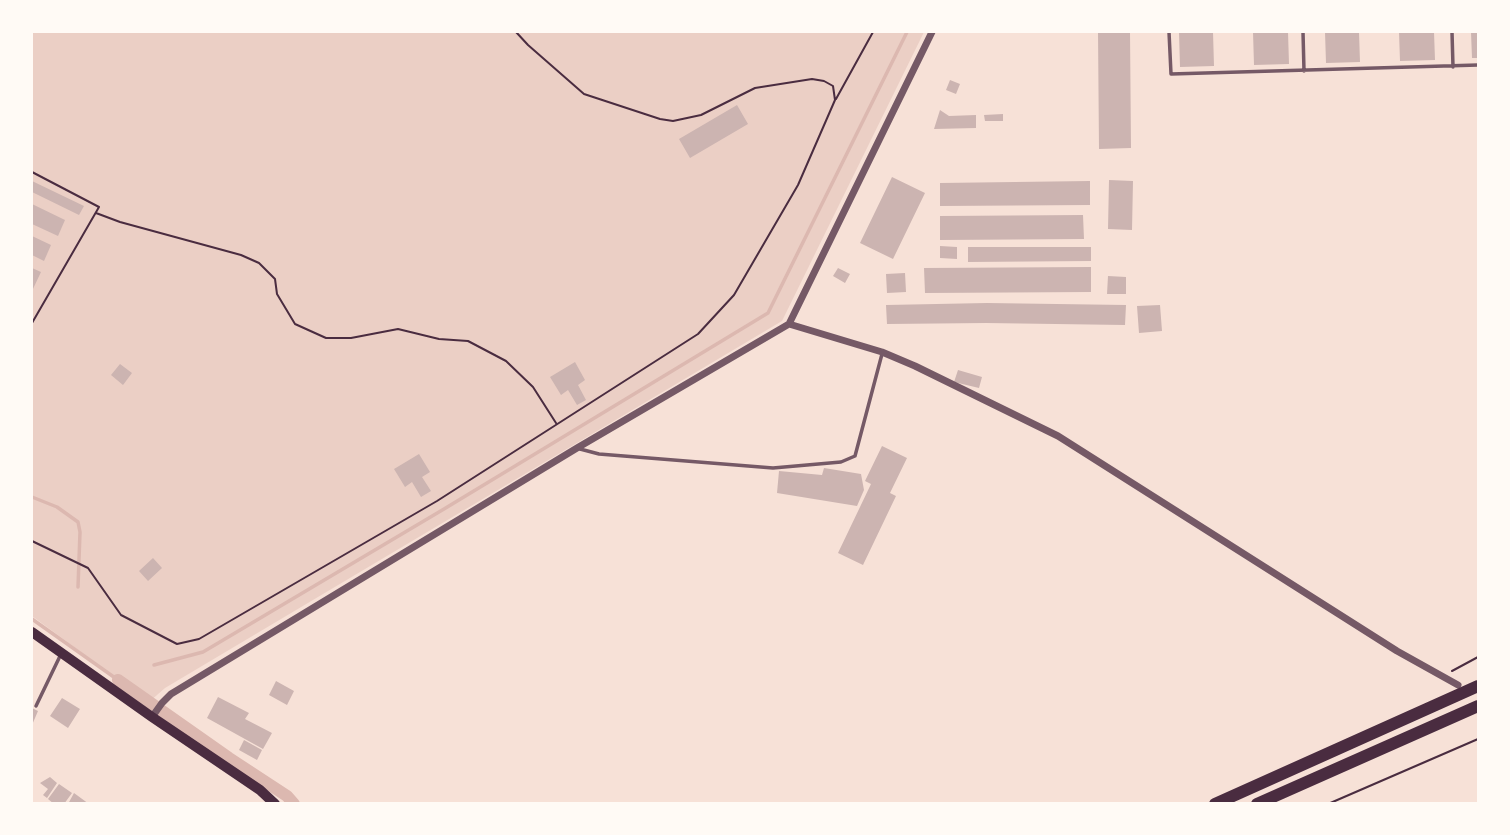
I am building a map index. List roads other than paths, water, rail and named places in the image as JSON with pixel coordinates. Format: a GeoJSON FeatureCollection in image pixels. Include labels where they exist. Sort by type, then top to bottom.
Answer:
{"type":"FeatureCollection","features":[{"type":"Feature","properties":{"kind":"highway"},"geometry":{"type":"LineString","coordinates":[[1215,803],[1479,686]]}},
{"type":"Feature","properties":{"kind":"highway"},"geometry":{"type":"LineString","coordinates":[[1257,803],[1479,706]]}},
{"type":"Feature","properties":{"kind":"main road"},"geometry":{"type":"LineString","coordinates":[[32,632],[154,715],[275,803]]}},
{"type":"Feature","properties":{"kind":"street"},"geometry":{"type":"LineString","coordinates":[[154,715],[171,694],[789,324],[932,32]]}},
{"type":"Feature","properties":{"kind":"street"},"geometry":{"type":"LineString","coordinates":[[789,324],[882,352],[1058,436],[1397,651],[1458,685]]}},
{"type":"Feature","properties":{"kind":"lane"},"geometry":{"type":"LineString","coordinates":[[1169,32],[1171,74],[1479,65]]}},
{"type":"Feature","properties":{"kind":"lane"},"geometry":{"type":"LineString","coordinates":[[1303,32],[1304,71]]}},
{"type":"Feature","properties":{"kind":"lane"},"geometry":{"type":"LineString","coordinates":[[1452,32],[1453,66]]}},
{"type":"Feature","properties":{"kind":"lane"},"geometry":{"type":"LineString","coordinates":[[578,448],[599,454],[773,468],[841,462],[855,456],[882,352]]}},
{"type":"Feature","properties":{"kind":"lane"},"geometry":{"type":"LineString","coordinates":[[36,706],[62,652]]}},
{"type":"Feature","properties":{"kind":"waterway"},"geometry":{"type":"LineString","coordinates":[[154,665],[203,652],[768,313],[907,32]]}},
{"type":"Feature","properties":{"kind":"waterway"},"geometry":{"type":"LineString","coordinates":[[32,497],[57,507],[78,522],[78,587]]}},
{"type":"Feature","properties":{"kind":"waterway"},"geometry":{"type":"LineString","coordinates":[[32,619],[118,680]]}},
{"type":"Feature","properties":{"kind":"waterway"},"geometry":{"type":"LineString","coordinates":[[118,680],[287,796],[294,804]]}}]}
